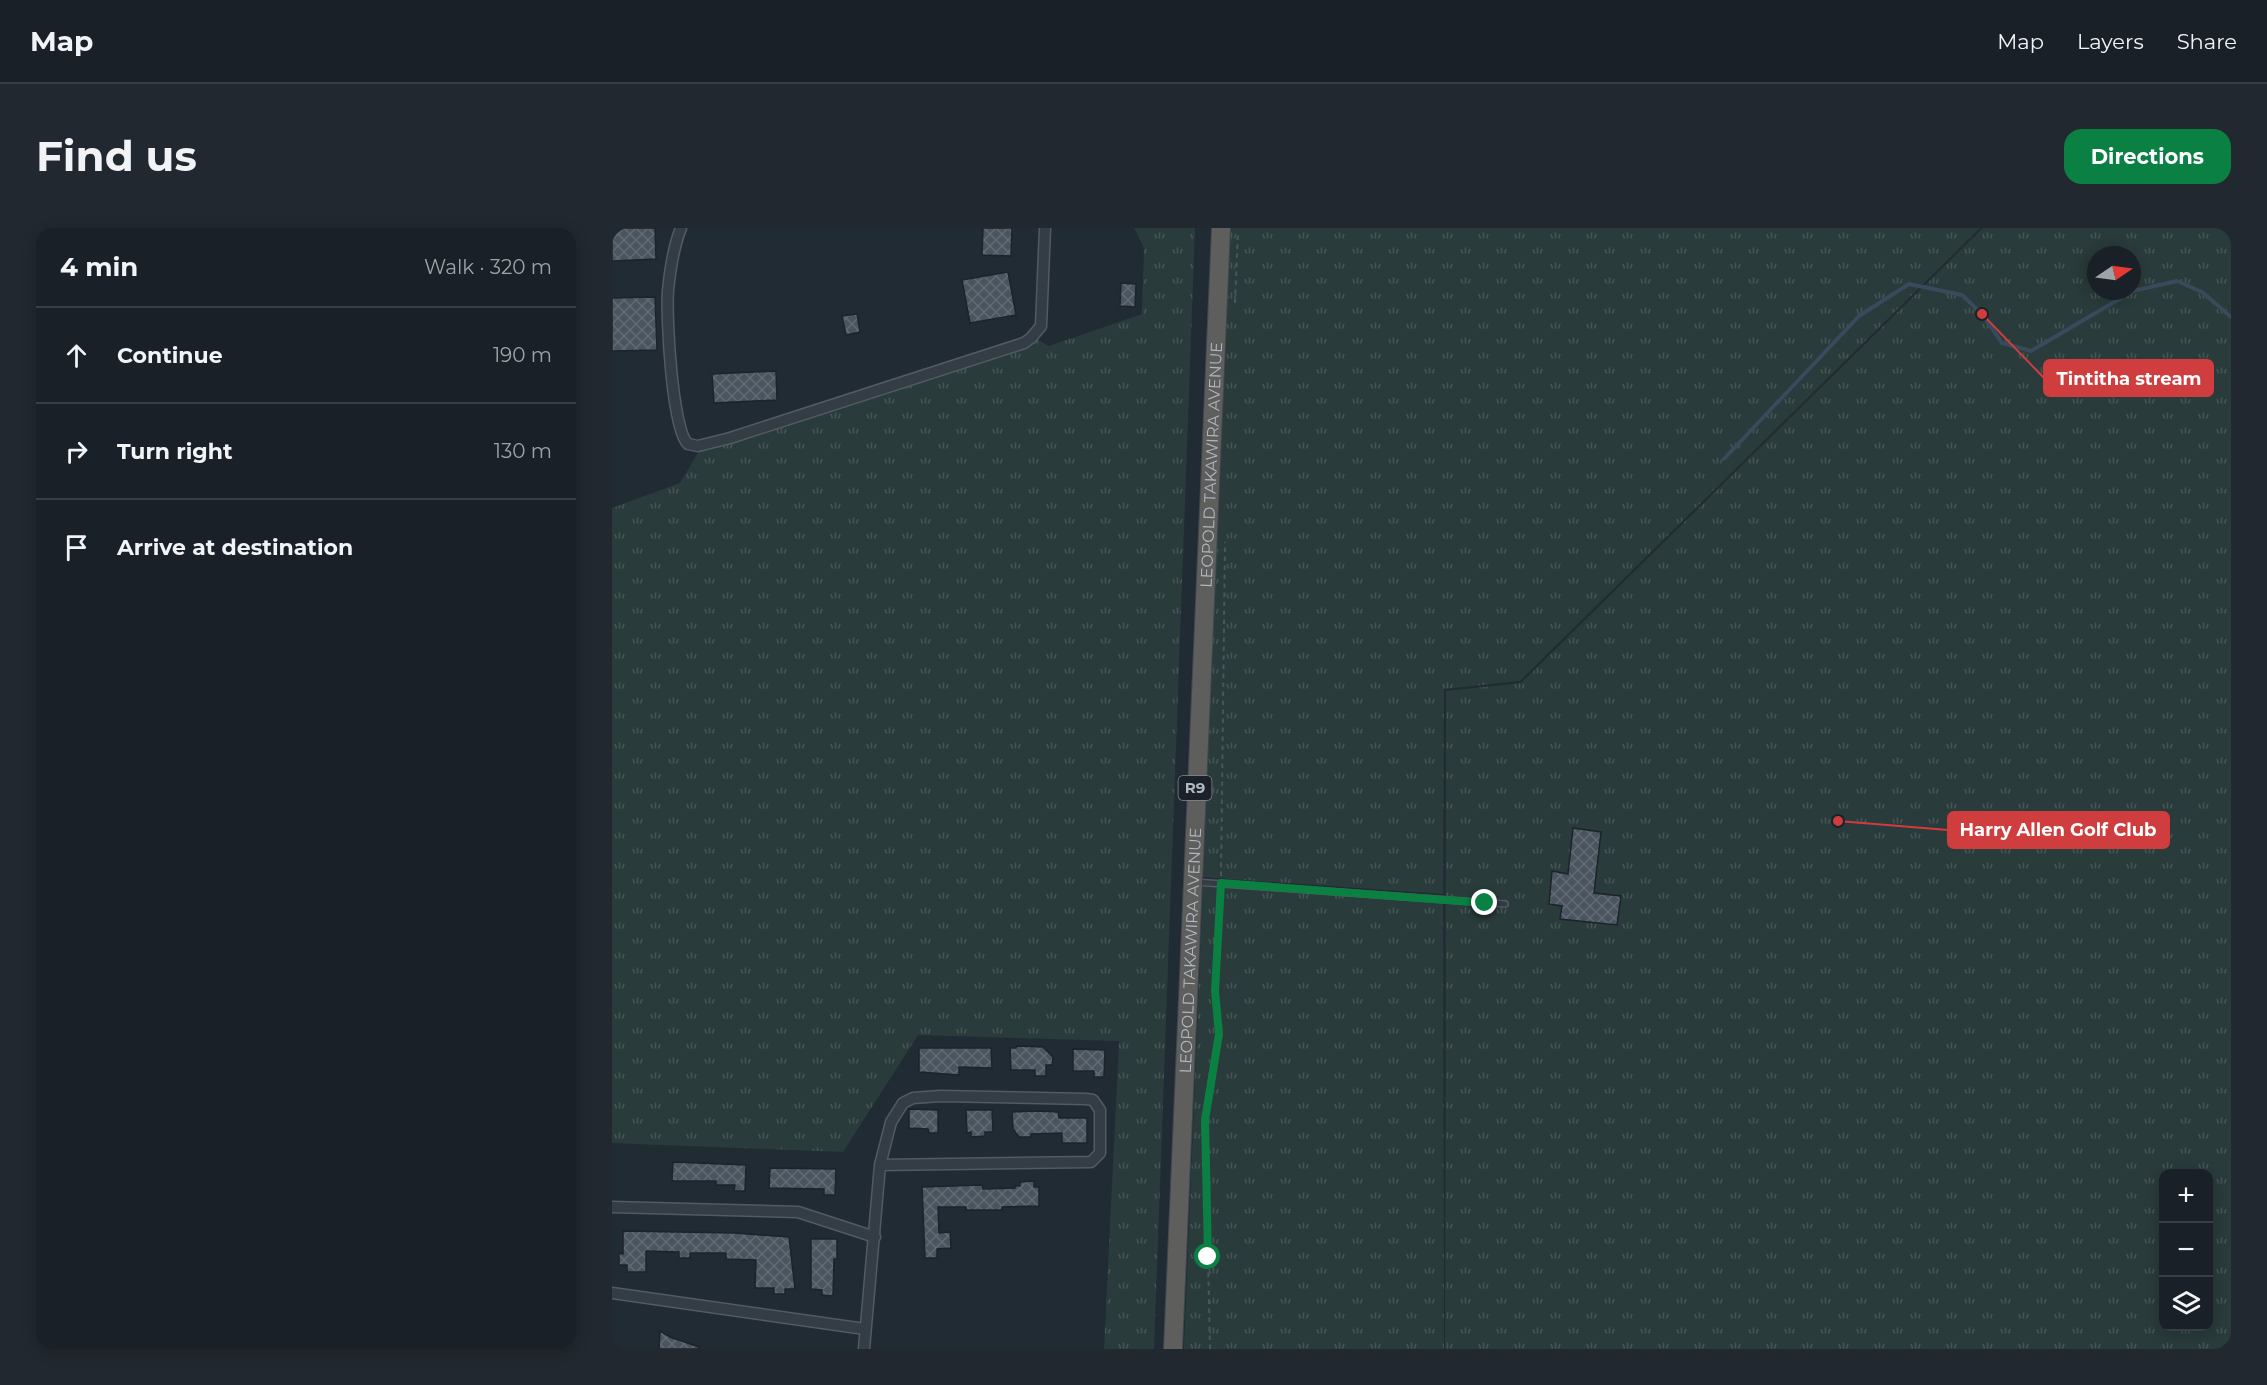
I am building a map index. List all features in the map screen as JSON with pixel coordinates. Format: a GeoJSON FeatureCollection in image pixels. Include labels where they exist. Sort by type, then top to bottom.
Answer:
{"type":"FeatureCollection","features":[{"type":"Feature","properties":{"kind":"highway","name":"LEOPOLD TAKAWIRA AVENUE"},"geometry":{"type":"LineString","coordinates":[[1173,1349],[1191,882],[1221,228]]}},
{"type":"Feature","properties":{"kind":"street"},"geometry":{"type":"LineString","coordinates":[[681,228],[675,243],[668,292],[669,342],[676,408],[682,436],[688,444],[699,446],[1024,343],[1032,338],[1041,326],[1045,228]]}},
{"type":"Feature","properties":{"kind":"street"},"geometry":{"type":"LineString","coordinates":[[864,1349],[880,1166],[884,1144],[894,1115],[903,1103],[913,1098],[940,1096],[1086,1099],[1093,1100],[1100,1110],[1100,1154],[1091,1162],[880,1166]]}},
{"type":"Feature","properties":{"kind":"street"},"geometry":{"type":"LineString","coordinates":[[612,1207],[798,1212],[875,1237]]}},
{"type":"Feature","properties":{"kind":"street"},"geometry":{"type":"LineString","coordinates":[[612,1293],[865,1329]]}},
{"type":"Feature","properties":{"kind":"lane"},"geometry":{"type":"LineString","coordinates":[[1191,882],[1505,904]]}},
{"type":"Feature","properties":{"kind":"path"},"geometry":{"type":"LineString","coordinates":[[1234,314],[1238,267],[1238,228]]}},
{"type":"Feature","properties":{"kind":"path"},"geometry":{"type":"LineString","coordinates":[[1210,1349],[1205,1120],[1219,1034],[1215,991],[1221,883],[1225,538]]}},
{"type":"Feature","properties":{"kind":"green space"},"geometry":{"type":"Polygon","coordinates":[[[1134,228],[1195,228],[1154,1349],[1104,1349],[1119,1041],[918,1035],[843,1152],[612,1143],[612,508],[680,483],[699,451],[1024,344],[1035,338],[1049,346],[1142,314],[1144,248],[1134,228]]]}},
{"type":"Feature","properties":{"kind":"green space"},"geometry":{"type":"Polygon","coordinates":[[[1227,228],[1980,228],[1520,681],[1444,689],[1443,894],[1202,877],[1227,228]]]}},
{"type":"Feature","properties":{"kind":"green space"},"geometry":{"type":"Polygon","coordinates":[[[1983,228],[2231,228],[2231,1349],[1445,1349],[1446,691],[1521,683],[1983,228]]]}},
{"type":"Feature","properties":{"kind":"green space"},"geometry":{"type":"Polygon","coordinates":[[[1203,886],[1443,902],[1444,1349],[1184,1349],[1203,886]]]}},
{"type":"Feature","properties":{"kind":"building"},"geometry":{"type":"Polygon","coordinates":[[[612,228],[655,228],[656,259],[612,261],[612,228]]]}},
{"type":"Feature","properties":{"kind":"building"},"geometry":{"type":"Polygon","coordinates":[[[983,228],[1012,228],[1011,256],[982,255],[983,228]]]}},
{"type":"Feature","properties":{"kind":"building"},"geometry":{"type":"Polygon","coordinates":[[[1008,272],[1016,315],[970,323],[962,280],[1008,272]]]}},
{"type":"Feature","properties":{"kind":"building"},"geometry":{"type":"Polygon","coordinates":[[[1121,283],[1136,284],[1135,307],[1120,306],[1121,283]]]}},
{"type":"Feature","properties":{"kind":"building"},"geometry":{"type":"Polygon","coordinates":[[[655,297],[657,350],[612,351],[612,298],[655,297]]]}},
{"type":"Feature","properties":{"kind":"building"},"geometry":{"type":"Polygon","coordinates":[[[857,314],[860,332],[846,335],[842,316],[857,314]]]}},
{"type":"Feature","properties":{"kind":"building"},"geometry":{"type":"Polygon","coordinates":[[[776,371],[777,400],[714,403],[712,374],[776,371]]]}},
{"type":"Feature","properties":{"kind":"building"},"geometry":{"type":"Polygon","coordinates":[[[1573,828],[1601,832],[1594,893],[1621,896],[1617,925],[1560,919],[1562,906],[1549,904],[1552,871],[1568,874],[1573,828]]]}},
{"type":"Feature","properties":{"kind":"building"},"geometry":{"type":"Polygon","coordinates":[[[1043,1047],[1053,1057],[1052,1065],[1046,1065],[1046,1076],[1035,1076],[1035,1070],[1011,1070],[1010,1048],[1043,1047]]]}},
{"type":"Feature","properties":{"kind":"building"},"geometry":{"type":"Polygon","coordinates":[[[919,1048],[991,1048],[992,1068],[959,1067],[959,1075],[919,1072],[919,1048]]]}},
{"type":"Feature","properties":{"kind":"building"},"geometry":{"type":"Polygon","coordinates":[[[1073,1049],[1105,1050],[1104,1077],[1094,1077],[1094,1071],[1073,1071],[1073,1049]]]}},
{"type":"Feature","properties":{"kind":"building"},"geometry":{"type":"Polygon","coordinates":[[[909,1109],[938,1110],[938,1133],[929,1133],[928,1129],[909,1128],[909,1109]]]}},
{"type":"Feature","properties":{"kind":"building"},"geometry":{"type":"Polygon","coordinates":[[[966,1110],[992,1110],[993,1132],[985,1132],[985,1136],[971,1137],[971,1132],[967,1133],[966,1110]]]}},
{"type":"Feature","properties":{"kind":"building"},"geometry":{"type":"Polygon","coordinates":[[[1012,1112],[1058,1112],[1059,1118],[1087,1118],[1087,1143],[1062,1143],[1062,1133],[1031,1134],[1031,1137],[1019,1137],[1013,1129],[1012,1112]]]}},
{"type":"Feature","properties":{"kind":"building"},"geometry":{"type":"Polygon","coordinates":[[[673,1162],[746,1165],[745,1191],[734,1191],[735,1185],[716,1185],[716,1181],[672,1181],[673,1162]]]}},
{"type":"Feature","properties":{"kind":"building"},"geometry":{"type":"Polygon","coordinates":[[[770,1168],[836,1169],[835,1195],[824,1195],[824,1189],[769,1188],[770,1168]]]}},
{"type":"Feature","properties":{"kind":"building"},"geometry":{"type":"Polygon","coordinates":[[[1034,1181],[1034,1187],[1039,1187],[1039,1206],[1002,1207],[1002,1210],[938,1207],[939,1233],[950,1232],[951,1248],[937,1249],[937,1258],[925,1258],[922,1187],[982,1185],[983,1189],[1015,1188],[1015,1186],[1020,1186],[1020,1182],[1034,1181]]]}},
{"type":"Feature","properties":{"kind":"building"},"geometry":{"type":"Polygon","coordinates":[[[623,1231],[734,1233],[789,1237],[795,1289],[785,1289],[785,1294],[774,1294],[774,1288],[755,1288],[756,1260],[726,1259],[726,1253],[690,1253],[690,1258],[679,1258],[679,1252],[646,1251],[646,1272],[627,1272],[627,1265],[619,1265],[619,1253],[623,1254],[623,1231]]]}},
{"type":"Feature","properties":{"kind":"building"},"geometry":{"type":"Polygon","coordinates":[[[811,1239],[837,1239],[833,1296],[822,1295],[822,1290],[811,1289],[811,1239]]]}},
{"type":"Feature","properties":{"kind":"building"},"geometry":{"type":"Polygon","coordinates":[[[660,1331],[699,1347],[698,1349],[659,1349],[660,1331]]]}},
{"type":"Feature","properties":{"kind":"waterway"},"geometry":{"type":"LineString","coordinates":[[1724,459],[1859,316],[1909,284],[1962,295],[1982,314],[2002,343],[2031,351],[2133,291],[2177,281],[2202,292],[2231,317]]}},
{"type":"Feature","properties":{"kind":"place","name":"Tintitha stream"},"geometry":{"type":"Point","coordinates":[1982,314]}},
{"type":"Feature","properties":{"kind":"place","name":"Harry Allen Golf Club"},"geometry":{"type":"Point","coordinates":[1838,821]}},
{"type":"Feature","properties":{"kind":"route"},"geometry":{"type":"LineString","coordinates":[[1208,1257],[1205,1120],[1219,1034],[1215,991],[1221,883],[1485,903]]}}]}
